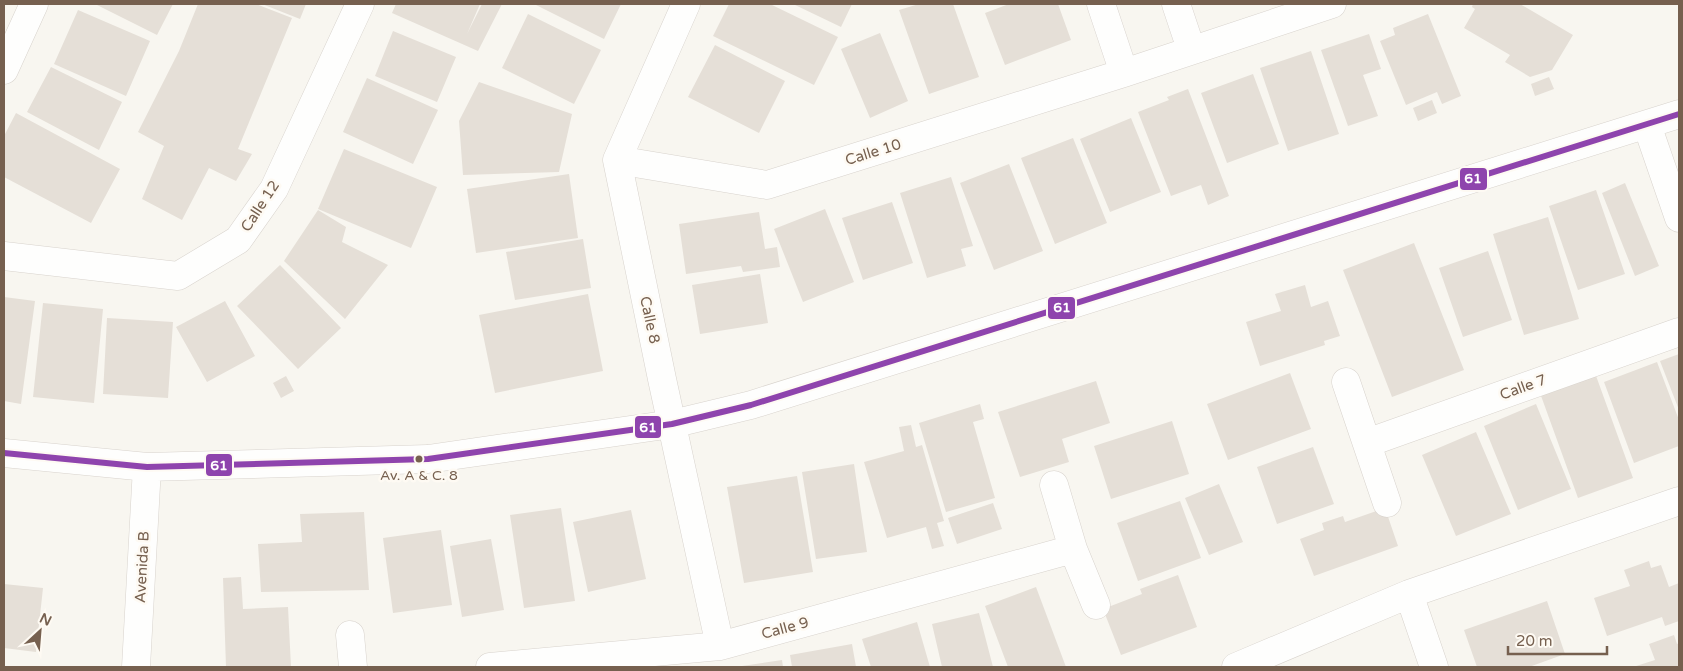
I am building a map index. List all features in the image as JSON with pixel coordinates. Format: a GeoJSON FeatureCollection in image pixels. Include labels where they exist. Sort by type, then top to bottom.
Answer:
{"type":"FeatureCollection","features":[{"type":"Feature","properties":{"kind":"street"},"geometry":{"type":"LineString","coordinates":[[4,70],[34,4]]}},
{"type":"Feature","properties":{"kind":"street","name":"Calle 12"},"geometry":{"type":"LineString","coordinates":[[4,256],[178,276],[238,240],[274,189],[360,4]]}},
{"type":"Feature","properties":{"kind":"street"},"geometry":{"type":"LineString","coordinates":[[617,160],[686,4]]}},
{"type":"Feature","properties":{"kind":"street"},"geometry":{"type":"LineString","coordinates":[[1101,4],[1124,73]]}},
{"type":"Feature","properties":{"kind":"street"},"geometry":{"type":"LineString","coordinates":[[1176,4],[1192,49]]}},
{"type":"Feature","properties":{"kind":"street","name":"Calle 10"},"geometry":{"type":"LineString","coordinates":[[617,160],[767,185],[1124,73],[1332,4]]}},
{"type":"Feature","properties":{"kind":"street"},"geometry":{"type":"LineString","coordinates":[[4,453],[147,467],[428,459],[672,424],[751,406],[1647,126],[1679,114]]}},
{"type":"Feature","properties":{"kind":"street"},"geometry":{"type":"LineString","coordinates":[[1647,126],[1679,218]]}},
{"type":"Feature","properties":{"kind":"street","name":"Calle 8"},"geometry":{"type":"LineString","coordinates":[[617,160],[720,646]]}},
{"type":"Feature","properties":{"kind":"street","name":"Calle 7"},"geometry":{"type":"LineString","coordinates":[[1367,442],[1679,332]]}},
{"type":"Feature","properties":{"kind":"street"},"geometry":{"type":"LineString","coordinates":[[1346,382],[1387,502]]}},
{"type":"Feature","properties":{"kind":"street","name":"Avenida B"},"geometry":{"type":"LineString","coordinates":[[136,667],[147,467]]}},
{"type":"Feature","properties":{"kind":"street"},"geometry":{"type":"LineString","coordinates":[[1054,485],[1073,549],[1096,605]]}},
{"type":"Feature","properties":{"kind":"street"},"geometry":{"type":"LineString","coordinates":[[1236,667],[1409,594],[1679,500]]}},
{"type":"Feature","properties":{"kind":"street","name":"Calle 9"},"geometry":{"type":"LineString","coordinates":[[490,667],[720,646],[1073,549]]}},
{"type":"Feature","properties":{"kind":"street"},"geometry":{"type":"LineString","coordinates":[[1409,594],[1434,667]]}},
{"type":"Feature","properties":{"kind":"street"},"geometry":{"type":"LineString","coordinates":[[350,635],[353,667]]}},
{"type":"Feature","properties":{"kind":"building"},"geometry":{"type":"Polygon","coordinates":[[[95,4],[173,4],[157,35],[95,4]]]}},
{"type":"Feature","properties":{"kind":"building"},"geometry":{"type":"Polygon","coordinates":[[[198,4],[256,4],[292,18],[238,149],[252,154],[236,181],[209,168],[182,220],[142,199],[164,146],[138,132],[179,51],[198,4]]]}},
{"type":"Feature","properties":{"kind":"building"},"geometry":{"type":"Polygon","coordinates":[[[262,4],[306,4],[300,19],[262,4]]]}},
{"type":"Feature","properties":{"kind":"building"},"geometry":{"type":"Polygon","coordinates":[[[396,4],[480,4],[467,34],[482,4],[502,4],[478,51],[392,13],[396,4]]]}},
{"type":"Feature","properties":{"kind":"building"},"geometry":{"type":"Polygon","coordinates":[[[534,4],[621,4],[604,39],[534,4]]]}},
{"type":"Feature","properties":{"kind":"building"},"geometry":{"type":"Polygon","coordinates":[[[729,4],[770,4],[838,37],[814,85],[713,36],[729,4]]]}},
{"type":"Feature","properties":{"kind":"building"},"geometry":{"type":"Polygon","coordinates":[[[793,4],[852,4],[841,27],[793,4]]]}},
{"type":"Feature","properties":{"kind":"building"},"geometry":{"type":"Polygon","coordinates":[[[919,4],[953,4],[979,77],[929,94],[899,10],[919,4]]]}},
{"type":"Feature","properties":{"kind":"building"},"geometry":{"type":"Polygon","coordinates":[[[1009,4],[1058,4],[1071,40],[1005,65],[985,13],[1009,4]]]}},
{"type":"Feature","properties":{"kind":"building"},"geometry":{"type":"Polygon","coordinates":[[[1473,4],[1520,4],[1573,35],[1552,70],[1530,77],[1505,62],[1510,55],[1464,28],[1475,9],[1472,7],[1473,4]]]}},
{"type":"Feature","properties":{"kind":"building"},"geometry":{"type":"Polygon","coordinates":[[[78,10],[150,41],[126,96],[54,64],[78,10]]]}},
{"type":"Feature","properties":{"kind":"building"},"geometry":{"type":"Polygon","coordinates":[[[528,14],[601,50],[574,104],[502,68],[528,14]]]}},
{"type":"Feature","properties":{"kind":"building"},"geometry":{"type":"Polygon","coordinates":[[[1428,14],[1461,96],[1442,104],[1437,92],[1406,105],[1380,41],[1395,35],[1393,28],[1428,14]]]}},
{"type":"Feature","properties":{"kind":"building"},"geometry":{"type":"Polygon","coordinates":[[[393,31],[456,57],[437,102],[375,76],[393,31]]]}},
{"type":"Feature","properties":{"kind":"building"},"geometry":{"type":"Polygon","coordinates":[[[880,33],[908,101],[870,118],[841,49],[880,33]]]}},
{"type":"Feature","properties":{"kind":"building"},"geometry":{"type":"Polygon","coordinates":[[[1369,34],[1381,69],[1363,75],[1378,116],[1348,126],[1321,50],[1369,34]]]}},
{"type":"Feature","properties":{"kind":"building"},"geometry":{"type":"Polygon","coordinates":[[[715,45],[785,81],[759,133],[688,97],[715,45]]]}},
{"type":"Feature","properties":{"kind":"building"},"geometry":{"type":"Polygon","coordinates":[[[1311,51],[1339,134],[1288,151],[1260,68],[1311,51]]]}},
{"type":"Feature","properties":{"kind":"building"},"geometry":{"type":"Polygon","coordinates":[[[51,67],[122,102],[99,150],[27,112],[51,67]]]}},
{"type":"Feature","properties":{"kind":"building"},"geometry":{"type":"Polygon","coordinates":[[[1253,74],[1279,144],[1227,163],[1201,93],[1253,74]]]}},
{"type":"Feature","properties":{"kind":"building"},"geometry":{"type":"Polygon","coordinates":[[[1549,77],[1554,89],[1535,96],[1531,84],[1549,77]]]}},
{"type":"Feature","properties":{"kind":"building"},"geometry":{"type":"Polygon","coordinates":[[[367,78],[438,110],[413,164],[343,132],[367,78]]]}},
{"type":"Feature","properties":{"kind":"building"},"geometry":{"type":"Polygon","coordinates":[[[479,82],[572,114],[559,172],[463,175],[459,121],[479,82]]]}},
{"type":"Feature","properties":{"kind":"building"},"geometry":{"type":"Polygon","coordinates":[[[1188,89],[1229,196],[1208,205],[1201,185],[1171,196],[1138,112],[1169,100],[1167,97],[1188,89]]]}},
{"type":"Feature","properties":{"kind":"building"},"geometry":{"type":"Polygon","coordinates":[[[1432,100],[1437,113],[1418,121],[1413,108],[1432,100]]]}},
{"type":"Feature","properties":{"kind":"building"},"geometry":{"type":"Polygon","coordinates":[[[16,113],[120,169],[91,223],[4,177],[4,136],[16,113]]]}},
{"type":"Feature","properties":{"kind":"building"},"geometry":{"type":"Polygon","coordinates":[[[1131,118],[1161,192],[1110,212],[1080,139],[1131,118]]]}},
{"type":"Feature","properties":{"kind":"building"},"geometry":{"type":"Polygon","coordinates":[[[1073,138],[1107,223],[1055,244],[1021,158],[1073,138]]]}},
{"type":"Feature","properties":{"kind":"building"},"geometry":{"type":"Polygon","coordinates":[[[344,149],[437,187],[411,248],[318,209],[344,149]]]}},
{"type":"Feature","properties":{"kind":"building"},"geometry":{"type":"Polygon","coordinates":[[[1009,164],[1043,251],[994,270],[960,183],[1009,164]]]}},
{"type":"Feature","properties":{"kind":"building"},"geometry":{"type":"Polygon","coordinates":[[[569,174],[578,238],[476,253],[467,189],[569,174]]]}},
{"type":"Feature","properties":{"kind":"building"},"geometry":{"type":"Polygon","coordinates":[[[951,177],[973,246],[961,249],[966,266],[927,278],[900,193],[951,177]]]}},
{"type":"Feature","properties":{"kind":"building"},"geometry":{"type":"Polygon","coordinates":[[[1625,183],[1659,266],[1635,276],[1602,193],[1625,183]]]}},
{"type":"Feature","properties":{"kind":"building"},"geometry":{"type":"Polygon","coordinates":[[[1596,190],[1625,274],[1578,290],[1549,206],[1596,190]]]}},
{"type":"Feature","properties":{"kind":"building"},"geometry":{"type":"Polygon","coordinates":[[[892,202],[913,263],[863,280],[842,218],[892,202]]]}},
{"type":"Feature","properties":{"kind":"building"},"geometry":{"type":"Polygon","coordinates":[[[825,209],[854,282],[803,302],[774,229],[825,209]]]}},
{"type":"Feature","properties":{"kind":"building"},"geometry":{"type":"Polygon","coordinates":[[[318,210],[346,227],[342,242],[388,265],[345,319],[284,261],[318,210]]]}},
{"type":"Feature","properties":{"kind":"building"},"geometry":{"type":"Polygon","coordinates":[[[759,212],[765,249],[777,247],[780,267],[743,272],[741,266],[686,274],[679,224],[759,212]]]}},
{"type":"Feature","properties":{"kind":"building"},"geometry":{"type":"Polygon","coordinates":[[[1548,217],[1579,319],[1524,335],[1493,234],[1548,217]]]}},
{"type":"Feature","properties":{"kind":"building"},"geometry":{"type":"Polygon","coordinates":[[[583,239],[591,288],[515,300],[506,252],[583,239]]]}},
{"type":"Feature","properties":{"kind":"building"},"geometry":{"type":"Polygon","coordinates":[[[1414,243],[1464,370],[1392,397],[1343,270],[1414,243]]]}},
{"type":"Feature","properties":{"kind":"building"},"geometry":{"type":"Polygon","coordinates":[[[1488,251],[1512,320],[1463,337],[1439,268],[1488,251]]]}},
{"type":"Feature","properties":{"kind":"building"},"geometry":{"type":"Polygon","coordinates":[[[280,265],[341,328],[298,369],[237,306],[280,265]]]}},
{"type":"Feature","properties":{"kind":"building"},"geometry":{"type":"Polygon","coordinates":[[[760,274],[768,323],[700,334],[692,285],[760,274]]]}},
{"type":"Feature","properties":{"kind":"building"},"geometry":{"type":"Polygon","coordinates":[[[1305,285],[1311,307],[1328,301],[1340,336],[1324,341],[1325,345],[1260,366],[1246,322],[1281,311],[1275,294],[1305,285]]]}},
{"type":"Feature","properties":{"kind":"building"},"geometry":{"type":"Polygon","coordinates":[[[588,294],[603,371],[495,393],[479,315],[588,294]]]}},
{"type":"Feature","properties":{"kind":"building"},"geometry":{"type":"Polygon","coordinates":[[[4,297],[35,301],[21,404],[4,401],[4,297]]]}},
{"type":"Feature","properties":{"kind":"building"},"geometry":{"type":"Polygon","coordinates":[[[225,301],[255,356],[207,382],[176,327],[225,301]]]}},
{"type":"Feature","properties":{"kind":"building"},"geometry":{"type":"Polygon","coordinates":[[[43,303],[103,309],[94,403],[33,397],[43,303]]]}},
{"type":"Feature","properties":{"kind":"building"},"geometry":{"type":"Polygon","coordinates":[[[107,318],[173,322],[168,398],[103,394],[107,318]]]}},
{"type":"Feature","properties":{"kind":"building"},"geometry":{"type":"Polygon","coordinates":[[[1679,354],[1679,410],[1660,361],[1679,354]]]}},
{"type":"Feature","properties":{"kind":"building"},"geometry":{"type":"Polygon","coordinates":[[[1657,362],[1679,420],[1679,446],[1634,463],[1604,382],[1657,362]]]}},
{"type":"Feature","properties":{"kind":"building"},"geometry":{"type":"Polygon","coordinates":[[[1290,373],[1311,429],[1228,460],[1207,404],[1290,373]]]}},
{"type":"Feature","properties":{"kind":"building"},"geometry":{"type":"Polygon","coordinates":[[[1595,373],[1633,478],[1578,498],[1540,393],[1595,373]]]}},
{"type":"Feature","properties":{"kind":"building"},"geometry":{"type":"Polygon","coordinates":[[[286,376],[294,391],[281,398],[273,383],[286,376]]]}},
{"type":"Feature","properties":{"kind":"building"},"geometry":{"type":"Polygon","coordinates":[[[1096,381],[1110,423],[1062,439],[1069,462],[1020,477],[998,412],[1096,381]]]}},
{"type":"Feature","properties":{"kind":"building"},"geometry":{"type":"Polygon","coordinates":[[[980,404],[984,419],[973,422],[995,498],[946,512],[919,423],[980,404]]]}},
{"type":"Feature","properties":{"kind":"building"},"geometry":{"type":"Polygon","coordinates":[[[1536,404],[1571,489],[1518,510],[1484,426],[1536,404]]]}},
{"type":"Feature","properties":{"kind":"building"},"geometry":{"type":"Polygon","coordinates":[[[1172,421],[1189,474],[1111,499],[1094,446],[1172,421]]]}},
{"type":"Feature","properties":{"kind":"building"},"geometry":{"type":"Polygon","coordinates":[[[911,425],[916,447],[922,445],[944,521],[937,523],[944,546],[932,549],[926,527],[887,538],[864,462],[904,451],[899,427],[911,425]]]}},
{"type":"Feature","properties":{"kind":"building"},"geometry":{"type":"Polygon","coordinates":[[[1476,432],[1511,514],[1456,536],[1422,455],[1476,432]]]}},
{"type":"Feature","properties":{"kind":"building"},"geometry":{"type":"Polygon","coordinates":[[[1313,447],[1334,504],[1277,524],[1257,467],[1313,447]]]}},
{"type":"Feature","properties":{"kind":"building"},"geometry":{"type":"Polygon","coordinates":[[[854,464],[867,552],[816,559],[802,472],[854,464]]]}},
{"type":"Feature","properties":{"kind":"building"},"geometry":{"type":"Polygon","coordinates":[[[797,476],[813,572],[744,583],[727,487],[797,476]]]}},
{"type":"Feature","properties":{"kind":"building"},"geometry":{"type":"Polygon","coordinates":[[[1219,484],[1243,542],[1209,555],[1185,498],[1219,484]]]}},
{"type":"Feature","properties":{"kind":"building"},"geometry":{"type":"Polygon","coordinates":[[[1180,501],[1201,558],[1138,581],[1117,523],[1180,501]]]}},
{"type":"Feature","properties":{"kind":"building"},"geometry":{"type":"Polygon","coordinates":[[[993,503],[1002,529],[957,544],[948,518],[993,503]]]}},
{"type":"Feature","properties":{"kind":"building"},"geometry":{"type":"Polygon","coordinates":[[[561,508],[575,601],[524,608],[510,515],[561,508]]]}},
{"type":"Feature","properties":{"kind":"building"},"geometry":{"type":"Polygon","coordinates":[[[1385,508],[1398,546],[1314,576],[1300,539],[1324,530],[1322,523],[1343,516],[1345,522],[1385,508]]]}},
{"type":"Feature","properties":{"kind":"building"},"geometry":{"type":"Polygon","coordinates":[[[631,510],[646,579],[588,592],[573,522],[631,510]]]}},
{"type":"Feature","properties":{"kind":"building"},"geometry":{"type":"Polygon","coordinates":[[[364,512],[369,590],[261,592],[258,544],[302,542],[300,514],[364,512]]]}},
{"type":"Feature","properties":{"kind":"building"},"geometry":{"type":"Polygon","coordinates":[[[441,530],[452,605],[393,613],[383,538],[441,530]]]}},
{"type":"Feature","properties":{"kind":"building"},"geometry":{"type":"Polygon","coordinates":[[[491,539],[504,610],[462,617],[450,546],[491,539]]]}},
{"type":"Feature","properties":{"kind":"building"},"geometry":{"type":"Polygon","coordinates":[[[1649,561],[1651,568],[1661,565],[1669,587],[1679,583],[1679,621],[1665,626],[1662,617],[1607,636],[1594,598],[1630,586],[1624,570],[1649,561]]]}},
{"type":"Feature","properties":{"kind":"building"},"geometry":{"type":"Polygon","coordinates":[[[1178,575],[1197,627],[1121,655],[1103,609],[1142,594],[1140,589],[1178,575]]]}},
{"type":"Feature","properties":{"kind":"building"},"geometry":{"type":"Polygon","coordinates":[[[241,577],[243,609],[288,607],[291,667],[226,667],[223,578],[241,577]]]}},
{"type":"Feature","properties":{"kind":"building"},"geometry":{"type":"Polygon","coordinates":[[[4,584],[43,588],[36,652],[4,648],[4,584]]]}},
{"type":"Feature","properties":{"kind":"building"},"geometry":{"type":"Polygon","coordinates":[[[1036,587],[1066,667],[1008,667],[985,606],[1036,587]]]}},
{"type":"Feature","properties":{"kind":"building"},"geometry":{"type":"Polygon","coordinates":[[[1547,601],[1565,654],[1529,667],[1477,667],[1464,630],[1547,601]]]}},
{"type":"Feature","properties":{"kind":"building"},"geometry":{"type":"Polygon","coordinates":[[[979,613],[993,667],[942,667],[932,624],[979,613]]]}},
{"type":"Feature","properties":{"kind":"building"},"geometry":{"type":"Polygon","coordinates":[[[917,622],[930,667],[871,667],[862,639],[917,622]]]}},
{"type":"Feature","properties":{"kind":"building"},"geometry":{"type":"Polygon","coordinates":[[[1674,635],[1677,644],[1679,643],[1679,667],[1633,667],[1655,660],[1649,644],[1674,635]]]}},
{"type":"Feature","properties":{"kind":"building"},"geometry":{"type":"Polygon","coordinates":[[[852,644],[856,667],[792,667],[790,655],[852,644]]]}},
{"type":"Feature","properties":{"kind":"building"},"geometry":{"type":"Polygon","coordinates":[[[782,660],[783,667],[742,667],[742,666],[782,660]]]}},
{"type":"Feature","properties":{"kind":"transit line","name":"61"},"geometry":{"type":"LineString","coordinates":[[4,453],[147,467],[428,459],[672,424],[751,405],[1679,114]]}},
{"type":"Feature","properties":{"kind":"place","name":"Av. A & C. 8"},"geometry":{"type":"Point","coordinates":[419,459]}}]}
